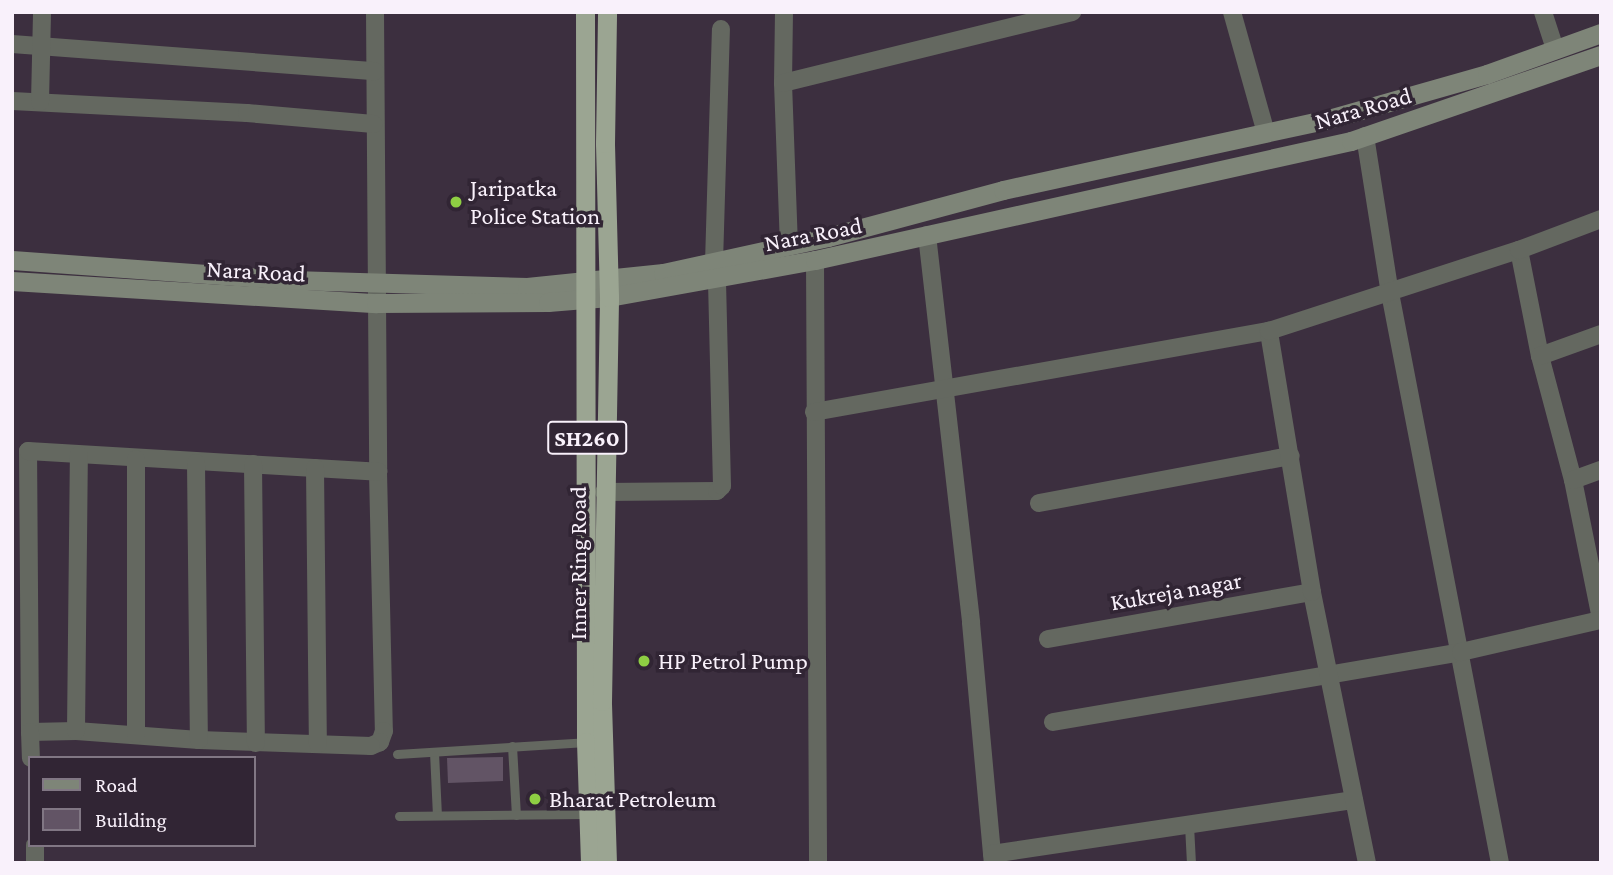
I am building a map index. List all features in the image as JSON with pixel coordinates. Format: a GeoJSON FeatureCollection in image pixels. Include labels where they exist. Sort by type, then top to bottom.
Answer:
{"type":"FeatureCollection","features":[{"type":"Feature","properties":{"kind":"highway","name":"Inner Ring Road"},"geometry":{"type":"LineString","coordinates":[[586,12],[586,742],[590,863]]}},
{"type":"Feature","properties":{"kind":"highway","name":"Inner Ring Road"},"geometry":{"type":"LineString","coordinates":[[607,12],[608,297],[602,701],[607,863]]}},
{"type":"Feature","properties":{"kind":"main road","name":"Nara Road"},"geometry":{"type":"LineString","coordinates":[[586,289],[608,297],[716,271],[789,245],[1003,190],[1329,119],[1487,74],[1601,33]]}},
{"type":"Feature","properties":{"kind":"main road","name":"Nara Road"},"geometry":{"type":"LineString","coordinates":[[12,281],[376,293],[548,302],[586,289],[607,277],[716,271],[815,260],[1365,136],[1601,55]]}},
{"type":"Feature","properties":{"kind":"main road","name":"Nara Road"},"geometry":{"type":"LineString","coordinates":[[12,260],[376,293]]}},
{"type":"Feature","properties":{"kind":"street"},"geometry":{"type":"LineString","coordinates":[[40,102],[42,12]]}},
{"type":"Feature","properties":{"kind":"street"},"geometry":{"type":"LineString","coordinates":[[30,732],[76,731],[256,743],[372,746],[380,742],[384,731],[378,472],[375,12]]}},
{"type":"Feature","properties":{"kind":"street"},"geometry":{"type":"LineString","coordinates":[[784,12],[783,83],[789,245]]}},
{"type":"Feature","properties":{"kind":"street"},"geometry":{"type":"LineString","coordinates":[[783,83],[1072,12]]}},
{"type":"Feature","properties":{"kind":"street"},"geometry":{"type":"LineString","coordinates":[[1232,12],[1266,133]]}},
{"type":"Feature","properties":{"kind":"street"},"geometry":{"type":"LineString","coordinates":[[1543,12],[1555,49]]}},
{"type":"Feature","properties":{"kind":"street"},"geometry":{"type":"LineString","coordinates":[[604,492],[716,491],[722,486],[716,271],[721,29]]}},
{"type":"Feature","properties":{"kind":"street"},"geometry":{"type":"LineString","coordinates":[[12,44],[375,71]]}},
{"type":"Feature","properties":{"kind":"street"},"geometry":{"type":"LineString","coordinates":[[12,101],[247,113],[374,124]]}},
{"type":"Feature","properties":{"kind":"street"},"geometry":{"type":"LineString","coordinates":[[1365,136],[1390,293],[1500,863]]}},
{"type":"Feature","properties":{"kind":"street"},"geometry":{"type":"LineString","coordinates":[[814,412],[1269,331],[1518,250],[1601,219]]}},
{"type":"Feature","properties":{"kind":"street"},"geometry":{"type":"LineString","coordinates":[[927,235],[992,858],[1354,800]]}},
{"type":"Feature","properties":{"kind":"street"},"geometry":{"type":"LineString","coordinates":[[1053,722],[1461,652],[1601,620],[1573,480],[1540,356],[1518,250]]}},
{"type":"Feature","properties":{"kind":"street"},"geometry":{"type":"LineString","coordinates":[[815,260],[818,863]]}},
{"type":"Feature","properties":{"kind":"street"},"geometry":{"type":"LineString","coordinates":[[1269,331],[1312,592],[1367,863]]}},
{"type":"Feature","properties":{"kind":"street"},"geometry":{"type":"LineString","coordinates":[[1540,356],[1601,334]]}},
{"type":"Feature","properties":{"kind":"street"},"geometry":{"type":"LineString","coordinates":[[31,756],[20,450],[196,463],[378,472]]}},
{"type":"Feature","properties":{"kind":"street"},"geometry":{"type":"LineString","coordinates":[[76,731],[79,455]]}},
{"type":"Feature","properties":{"kind":"street"},"geometry":{"type":"LineString","coordinates":[[1039,503],[1291,456]]}},
{"type":"Feature","properties":{"kind":"street"},"geometry":{"type":"LineString","coordinates":[[136,459],[136,734]]}},
{"type":"Feature","properties":{"kind":"street"},"geometry":{"type":"LineString","coordinates":[[196,463],[199,740]]}},
{"type":"Feature","properties":{"kind":"street"},"geometry":{"type":"LineString","coordinates":[[253,464],[256,743]]}},
{"type":"Feature","properties":{"kind":"street"},"geometry":{"type":"LineString","coordinates":[[315,468],[318,744]]}},
{"type":"Feature","properties":{"kind":"street"},"geometry":{"type":"LineString","coordinates":[[1573,480],[1601,470]]}},
{"type":"Feature","properties":{"kind":"street","name":"Kukreja nagar"},"geometry":{"type":"LineString","coordinates":[[1048,639],[1312,592]]}},
{"type":"Feature","properties":{"kind":"lane"},"geometry":{"type":"LineString","coordinates":[[397,754],[586,742]]}},
{"type":"Feature","properties":{"kind":"lane"},"geometry":{"type":"LineString","coordinates":[[512,746],[516,815]]}},
{"type":"Feature","properties":{"kind":"lane"},"geometry":{"type":"LineString","coordinates":[[434,752],[437,816]]}},
{"type":"Feature","properties":{"kind":"lane"},"geometry":{"type":"LineString","coordinates":[[399,816],[590,814]]}},
{"type":"Feature","properties":{"kind":"lane"},"geometry":{"type":"LineString","coordinates":[[1189,825],[1191,863]]}},
{"type":"Feature","properties":{"kind":"building"},"geometry":{"type":"Polygon","coordinates":[[[503,757],[503,781],[448,783],[447,758],[503,757]]]}},
{"type":"Feature","properties":{"kind":"place","name":"Jaripatka Police Station"},"geometry":{"type":"Point","coordinates":[456,202]}},
{"type":"Feature","properties":{"kind":"place","name":"HP Petrol Pump"},"geometry":{"type":"Point","coordinates":[644,661]}},
{"type":"Feature","properties":{"kind":"place","name":"Bharat Petroleum"},"geometry":{"type":"Point","coordinates":[535,799]}}]}
